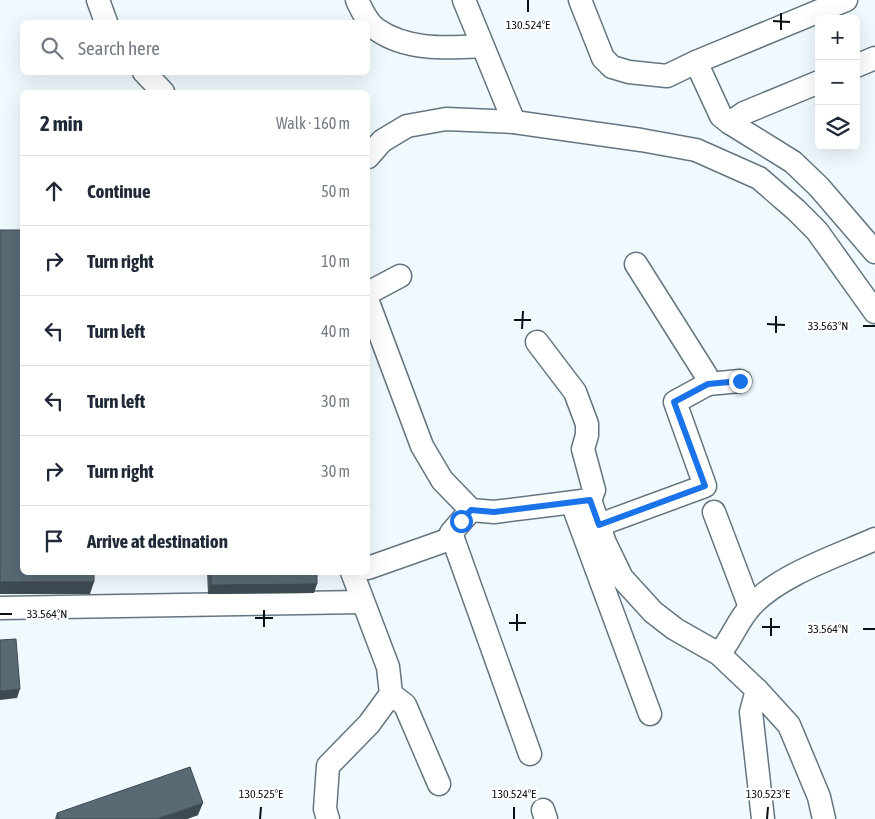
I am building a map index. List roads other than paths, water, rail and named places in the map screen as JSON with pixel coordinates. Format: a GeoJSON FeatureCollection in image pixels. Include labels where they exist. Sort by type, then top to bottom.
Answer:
{"type":"FeatureCollection","features":[{"type":"Feature","properties":{"kind":"street"},"geometry":{"type":"LineString","coordinates":[[98,0],[105,20]]}},
{"type":"Feature","properties":{"kind":"street"},"geometry":{"type":"LineString","coordinates":[[357,0],[370,20]]}},
{"type":"Feature","properties":{"kind":"street"},"geometry":{"type":"LineString","coordinates":[[464,0],[514,122]]}},
{"type":"Feature","properties":{"kind":"street"},"geometry":{"type":"LineString","coordinates":[[580,0],[603,58],[612,67],[629,72],[667,76],[802,9],[846,0]]}},
{"type":"Feature","properties":{"kind":"street"},"geometry":{"type":"LineString","coordinates":[[370,20],[375,28],[396,40],[422,46],[448,48],[482,46]]}},
{"type":"Feature","properties":{"kind":"street"},"geometry":{"type":"LineString","coordinates":[[860,64],[875,58]]}},
{"type":"Feature","properties":{"kind":"street"},"geometry":{"type":"LineString","coordinates":[[696,62],[721,116],[793,162],[819,187],[875,252]]}},
{"type":"Feature","properties":{"kind":"street"},"geometry":{"type":"LineString","coordinates":[[147,75],[162,90]]}},
{"type":"Feature","properties":{"kind":"street"},"geometry":{"type":"LineString","coordinates":[[730,123],[744,113],[815,84]]}},
{"type":"Feature","properties":{"kind":"street"},"geometry":{"type":"LineString","coordinates":[[370,154],[382,141],[406,126],[446,119],[514,122],[641,140],[696,150],[759,178],[796,210],[817,231],[875,312]]}},
{"type":"Feature","properties":{"kind":"street"},"geometry":{"type":"LineString","coordinates":[[636,264],[706,375],[708,384]]}},
{"type":"Feature","properties":{"kind":"street"},"geometry":{"type":"LineString","coordinates":[[370,292],[400,276]]}},
{"type":"Feature","properties":{"kind":"street"},"geometry":{"type":"LineString","coordinates":[[370,307],[422,446],[442,480],[471,510],[494,512],[581,502],[594,490],[583,449],[587,435],[587,424],[574,392],[537,342]]}},
{"type":"Feature","properties":{"kind":"street"},"geometry":{"type":"LineString","coordinates":[[599,525],[705,486],[674,402],[708,384],[740,381]]}},
{"type":"Feature","properties":{"kind":"street"},"geometry":{"type":"LineString","coordinates":[[581,502],[599,525],[622,578],[653,612],[675,629],[719,654],[757,690],[789,725],[819,797],[824,819]]}},
{"type":"Feature","properties":{"kind":"street"},"geometry":{"type":"LineString","coordinates":[[581,502],[650,714]]}},
{"type":"Feature","properties":{"kind":"street"},"geometry":{"type":"LineString","coordinates":[[471,510],[451,532],[530,754]]}},
{"type":"Feature","properties":{"kind":"street"},"geometry":{"type":"LineString","coordinates":[[714,512],[750,607]]}},
{"type":"Feature","properties":{"kind":"street"},"geometry":{"type":"LineString","coordinates":[[370,567],[453,538]]}},
{"type":"Feature","properties":{"kind":"street"},"geometry":{"type":"LineString","coordinates":[[719,654],[750,607],[772,588],[796,574],[875,539]]}},
{"type":"Feature","properties":{"kind":"street"},"geometry":{"type":"LineString","coordinates":[[328,819],[325,809],[328,766],[369,724],[391,694],[388,667],[362,602],[358,575]]}},
{"type":"Feature","properties":{"kind":"street"},"geometry":{"type":"LineString","coordinates":[[0,608],[362,602]]}},
{"type":"Feature","properties":{"kind":"street"},"geometry":{"type":"LineString","coordinates":[[757,690],[751,712],[763,819]]}},
{"type":"Feature","properties":{"kind":"street"},"geometry":{"type":"LineString","coordinates":[[391,694],[404,705],[439,784]]}}]}
